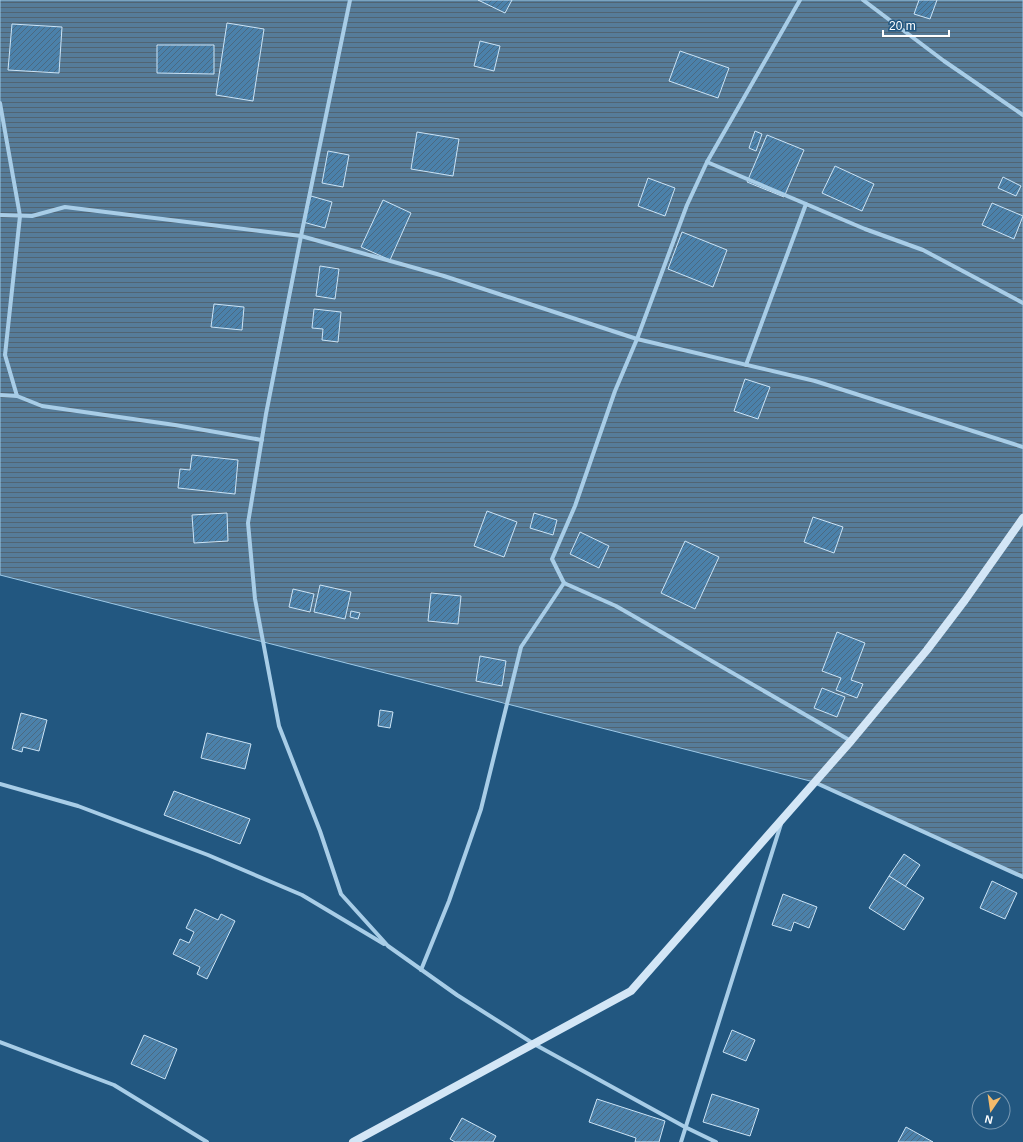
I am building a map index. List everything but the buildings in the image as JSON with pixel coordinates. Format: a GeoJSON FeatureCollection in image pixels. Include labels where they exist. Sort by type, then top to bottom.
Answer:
{"type":"FeatureCollection","features":[{"type":"Feature","properties":{"kind":"street"},"geometry":{"type":"LineString","coordinates":[[350,0],[301,236],[262,440],[248,523],[256,599],[279,726],[320,831],[340,894],[388,946]]}},
{"type":"Feature","properties":{"kind":"street"},"geometry":{"type":"LineString","coordinates":[[800,0],[707,162],[687,205],[637,339],[615,391],[575,506],[552,558],[564,583],[616,606],[851,741]]}},
{"type":"Feature","properties":{"kind":"street"},"geometry":{"type":"LineString","coordinates":[[863,0],[944,61],[1023,115]]}},
{"type":"Feature","properties":{"kind":"street"},"geometry":{"type":"LineString","coordinates":[[0,103],[20,216],[5,355],[16,396]]}},
{"type":"Feature","properties":{"kind":"street"},"geometry":{"type":"LineString","coordinates":[[707,162],[865,229],[923,250],[1023,303]]}},
{"type":"Feature","properties":{"kind":"street"},"geometry":{"type":"LineString","coordinates":[[746,365],[806,204]]}},
{"type":"Feature","properties":{"kind":"street"},"geometry":{"type":"LineString","coordinates":[[0,215],[32,216],[64,207],[301,236],[444,276],[637,339],[815,381],[1023,447]]}},
{"type":"Feature","properties":{"kind":"street"},"geometry":{"type":"LineString","coordinates":[[0,395],[16,396],[42,406],[175,425],[262,440]]}},
{"type":"Feature","properties":{"kind":"street"},"geometry":{"type":"LineString","coordinates":[[353,1142],[631,991],[851,741],[927,650],[965,600],[1023,518]]}},
{"type":"Feature","properties":{"kind":"street"},"geometry":{"type":"LineString","coordinates":[[421,970],[449,901],[481,809],[521,647],[564,583]]}},
{"type":"Feature","properties":{"kind":"street"},"geometry":{"type":"LineString","coordinates":[[814,782],[1023,877]]}},
{"type":"Feature","properties":{"kind":"street"},"geometry":{"type":"LineString","coordinates":[[0,784],[78,806],[208,855],[302,895],[388,946],[457,995],[534,1044],[716,1142]]}},
{"type":"Feature","properties":{"kind":"street"},"geometry":{"type":"LineString","coordinates":[[681,1142],[783,818]]}},
{"type":"Feature","properties":{"kind":"street"},"geometry":{"type":"LineString","coordinates":[[0,1042],[114,1085],[207,1142]]}},
{"type":"Feature","properties":{"kind":"water"},"geometry":{"type":"Polygon","coordinates":[[[0,0],[1023,0],[1023,877],[814,782],[0,575],[0,0]]]}}]}
